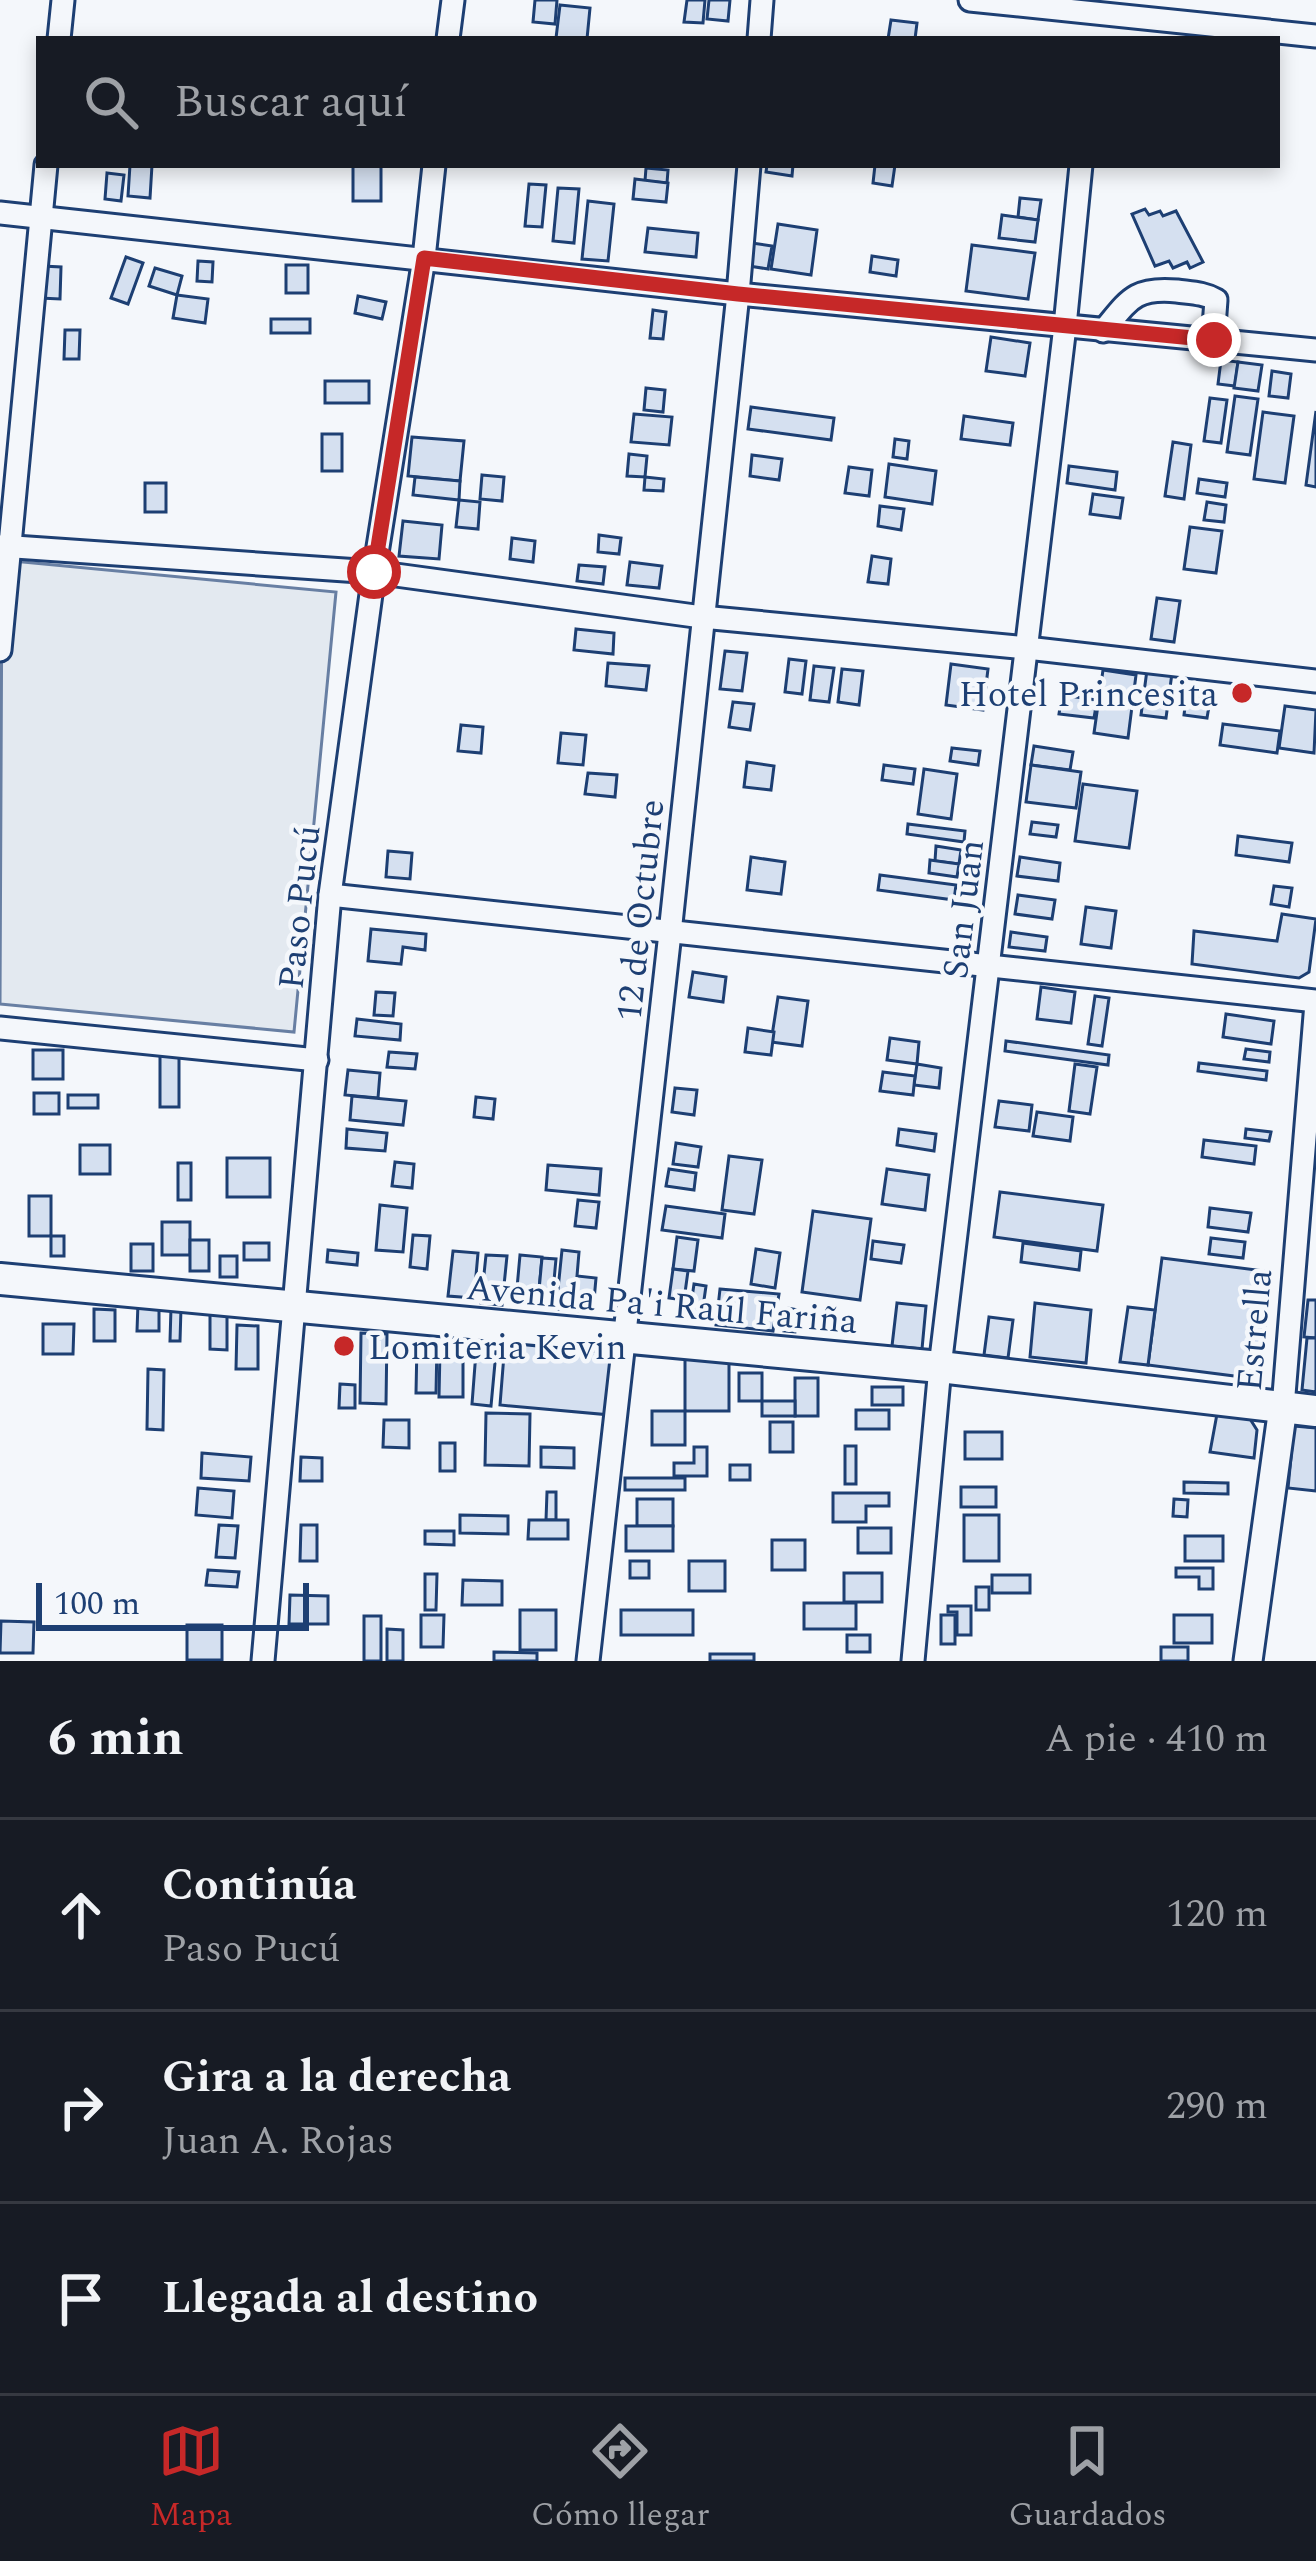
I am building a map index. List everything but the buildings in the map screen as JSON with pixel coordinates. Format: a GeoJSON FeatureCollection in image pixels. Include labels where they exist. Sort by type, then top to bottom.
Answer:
{"type":"FeatureCollection","features":[{"type":"Feature","properties":{"kind":"highway","name":"Avenida Pa'i Raúl Fariña"},"geometry":{"type":"LineString","coordinates":[[0,1279],[940,1367],[1316,1411]]}},
{"type":"Feature","properties":{"kind":"main road","name":"Estrella"},"geometry":{"type":"LineString","coordinates":[[1248,1661],[1283,1407]]}},
{"type":"Feature","properties":{"kind":"street"},"geometry":{"type":"LineString","coordinates":[[59,36],[63,0]]}},
{"type":"Feature","properties":{"kind":"street"},"geometry":{"type":"LineString","coordinates":[[448,36],[453,0]]}},
{"type":"Feature","properties":{"kind":"street"},"geometry":{"type":"LineString","coordinates":[[759,36],[762,0]]}},
{"type":"Feature","properties":{"kind":"street"},"geometry":{"type":"LineString","coordinates":[[970,0],[1096,7],[1316,36]]}},
{"type":"Feature","properties":{"kind":"street"},"geometry":{"type":"LineString","coordinates":[[0,650],[5,547],[46,168]]}},
{"type":"Feature","properties":{"kind":"street","name":"Paso Pucú"},"geometry":{"type":"LineString","coordinates":[[263,1661],[330,895],[434,168]]}},
{"type":"Feature","properties":{"kind":"street","name":"12 de Octubre"},"geometry":{"type":"LineString","coordinates":[[588,1661],[670,933],[748,168]]}},
{"type":"Feature","properties":{"kind":"street","name":"San Juan"},"geometry":{"type":"LineString","coordinates":[[913,1661],[940,1367],[1028,648],[1081,168]]}},
{"type":"Feature","properties":{"kind":"street"},"geometry":{"type":"LineString","coordinates":[[0,213],[738,294],[1316,350]]}},
{"type":"Feature","properties":{"kind":"street"},"geometry":{"type":"LineString","coordinates":[[1103,331],[1132,297],[1155,289],[1216,300],[1214,340]]}},
{"type":"Feature","properties":{"kind":"street"},"geometry":{"type":"LineString","coordinates":[[5,547],[374,572],[702,617],[1316,680]]}},
{"type":"Feature","properties":{"kind":"street"},"geometry":{"type":"LineString","coordinates":[[330,895],[1316,1002]]}},
{"type":"Feature","properties":{"kind":"street","name":"Estrella"},"geometry":{"type":"LineString","coordinates":[[1283,1407],[1316,1002]]}},
{"type":"Feature","properties":{"kind":"street"},"geometry":{"type":"LineString","coordinates":[[0,1028],[316,1060]]}},
{"type":"Feature","properties":{"kind":"shaded area"},"geometry":{"type":"Polygon","coordinates":[[[2,560],[336,592],[294,1032],[0,1004],[2,560]]]}},
{"type":"Feature","properties":{"kind":"place","name":"Hotel Princesita"},"geometry":{"type":"Point","coordinates":[1242,693]}},
{"type":"Feature","properties":{"kind":"place","name":"Lomiteria Kevin"},"geometry":{"type":"Point","coordinates":[344,1346]}},
{"type":"Feature","properties":{"kind":"route"},"geometry":{"type":"LineString","coordinates":[[374,572],[424,258],[1214,340]]}}]}
